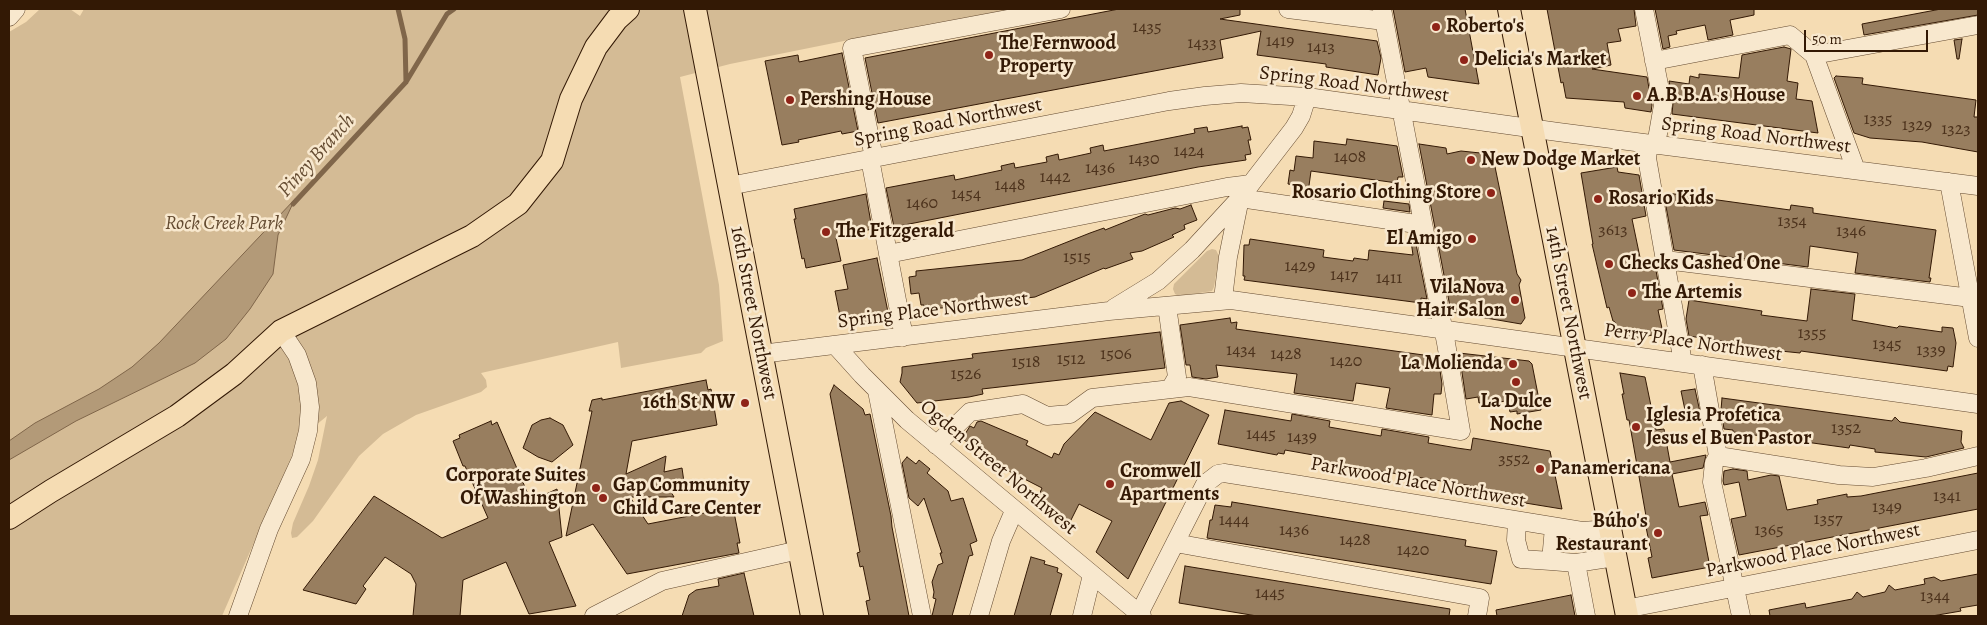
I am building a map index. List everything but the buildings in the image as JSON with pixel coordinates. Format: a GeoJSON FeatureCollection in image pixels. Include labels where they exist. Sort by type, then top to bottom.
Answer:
{"type":"FeatureCollection","features":[{"type":"Feature","properties":{"kind":"main road"},"geometry":{"type":"LineString","coordinates":[[9,518],[184,411],[234,374],[281,332],[472,236],[518,204],[552,160],[570,99],[596,47],[617,19],[628,9]]}},
{"type":"Feature","properties":{"kind":"main road","name":"16th Street Northwest"},"geometry":{"type":"LineString","coordinates":[[695,9],[812,616]]}},
{"type":"Feature","properties":{"kind":"main road","name":"14th Street Northwest"},"geometry":{"type":"LineString","coordinates":[[1509,9],[1626,612]]}},
{"type":"Feature","properties":{"kind":"street"},"geometry":{"type":"LineString","coordinates":[[9,17],[16,9]]}},
{"type":"Feature","properties":{"kind":"street"},"geometry":{"type":"LineString","coordinates":[[904,337],[852,48],[1061,9]]}},
{"type":"Feature","properties":{"kind":"street"},"geometry":{"type":"LineString","coordinates":[[936,445],[970,412],[1023,404],[1047,416],[1070,414],[1092,398],[1188,387],[1461,431],[1444,329],[1383,15],[1288,9]]}},
{"type":"Feature","properties":{"kind":"street"},"geometry":{"type":"LineString","coordinates":[[1644,9],[1663,105],[1653,144],[1647,158],[1683,363]]}},
{"type":"Feature","properties":{"kind":"street"},"geometry":{"type":"LineString","coordinates":[[1814,55],[1978,25]]}},
{"type":"Feature","properties":{"kind":"street"},"geometry":{"type":"LineString","coordinates":[[1654,61],[1790,35],[1814,55],[1856,170]]}},
{"type":"Feature","properties":{"kind":"street","name":"Spring Road Northwest"},"geometry":{"type":"LineString","coordinates":[[729,186],[1181,99],[1241,93],[1308,97],[1978,186]]}},
{"type":"Feature","properties":{"kind":"street","name":"Spring Place Northwest"},"geometry":{"type":"LineString","coordinates":[[1110,311],[1144,291],[1175,266],[1245,191],[1294,128],[1308,97]]}},
{"type":"Feature","properties":{"kind":"street"},"geometry":{"type":"LineString","coordinates":[[1948,182],[1978,338]]}},
{"type":"Feature","properties":{"kind":"street"},"geometry":{"type":"LineString","coordinates":[[888,254],[1227,187],[1423,225]]}},
{"type":"Feature","properties":{"kind":"street","name":"Spring Place Northwest"},"geometry":{"type":"LineString","coordinates":[[761,354],[1110,311],[1223,300],[1228,256],[1245,191]]}},
{"type":"Feature","properties":{"kind":"street"},"geometry":{"type":"LineString","coordinates":[[1665,260],[1971,298]]}},
{"type":"Feature","properties":{"kind":"street","name":"Perry Place Northwest"},"geometry":{"type":"LineString","coordinates":[[1223,300],[1978,404]]}},
{"type":"Feature","properties":{"kind":"street"},"geometry":{"type":"LineString","coordinates":[[1168,306],[1177,377],[1170,389]]}},
{"type":"Feature","properties":{"kind":"street"},"geometry":{"type":"LineString","coordinates":[[238,616],[270,529],[300,459],[308,431],[310,407],[307,383],[298,355],[281,332]]}},
{"type":"Feature","properties":{"kind":"street","name":"Ogden Street Northwest"},"geometry":{"type":"LineString","coordinates":[[835,345],[877,391],[936,445],[1140,615]]}},
{"type":"Feature","properties":{"kind":"street"},"geometry":{"type":"LineString","coordinates":[[1702,365],[1718,456],[1714,463],[1712,482],[1741,616]]}},
{"type":"Feature","properties":{"kind":"street"},"geometry":{"type":"LineString","coordinates":[[877,391],[922,616]]}},
{"type":"Feature","properties":{"kind":"street"},"geometry":{"type":"LineString","coordinates":[[1718,456],[1840,475],[1873,476],[1926,468],[1978,456]]}},
{"type":"Feature","properties":{"kind":"street","name":"Parkwood Place Northwest"},"geometry":{"type":"LineString","coordinates":[[1175,543],[1205,484],[1218,474],[1337,491],[1582,532],[1610,529]]}},
{"type":"Feature","properties":{"kind":"street"},"geometry":{"type":"LineString","coordinates":[[979,616],[1001,541],[1014,510]]}},
{"type":"Feature","properties":{"kind":"street"},"geometry":{"type":"LineString","coordinates":[[1517,521],[1516,540],[1521,559],[1576,563],[1615,557]]}},
{"type":"Feature","properties":{"kind":"street"},"geometry":{"type":"LineString","coordinates":[[1551,561],[1554,527]]}},
{"type":"Feature","properties":{"kind":"street","name":"Parkwood Place Northwest"},"geometry":{"type":"LineString","coordinates":[[1626,612],[1735,588],[1978,540]]}},
{"type":"Feature","properties":{"kind":"street"},"geometry":{"type":"LineString","coordinates":[[1140,615],[1175,543],[1480,598],[1477,616]]}},
{"type":"Feature","properties":{"kind":"street"},"geometry":{"type":"LineString","coordinates":[[594,616],[662,581],[799,550]]}},
{"type":"Feature","properties":{"kind":"street"},"geometry":{"type":"LineString","coordinates":[[1576,563],[1586,616]]}},
{"type":"Feature","properties":{"kind":"street"},"geometry":{"type":"LineString","coordinates":[[1082,616],[1092,575]]}},
{"type":"Feature","properties":{"kind":"green space","name":"Rock Creek Park"},"geometry":{"type":"Polygon","coordinates":[[[40,9],[70,9],[80,16],[84,9],[1010,9],[730,64],[680,77],[719,285],[723,341],[706,348],[701,353],[621,368],[618,342],[481,373],[486,380],[487,387],[481,392],[416,415],[383,434],[359,456],[313,521],[297,537],[292,538],[293,523],[318,460],[327,416],[299,439],[222,616],[9,616],[9,32],[26,22],[40,9]]]}},
{"type":"Feature","properties":{"kind":"green space"},"geometry":{"type":"Polygon","coordinates":[[[1216,250],[1219,256],[1212,291],[1179,296],[1175,294],[1174,284],[1207,251],[1216,250]]]}},
{"type":"Feature","properties":{"kind":"shaded area"},"geometry":{"type":"Polygon","coordinates":[[[295,199],[278,235],[273,274],[250,309],[226,339],[195,363],[76,421],[9,460],[9,441],[35,423],[99,389],[132,367],[159,343],[295,199]]]}},
{"type":"Feature","properties":{"kind":"waterway"},"geometry":{"type":"LineString","coordinates":[[398,9],[405,39],[406,82]]}},
{"type":"Feature","properties":{"kind":"waterway","name":"Piney Branch"},"geometry":{"type":"LineString","coordinates":[[293,204],[406,82],[447,14],[454,9]]}},
{"type":"Feature","properties":{"kind":"place","name":"Roberto's"},"geometry":{"type":"Point","coordinates":[1436,27]}},
{"type":"Feature","properties":{"kind":"place","name":"The Fernwood Property"},"geometry":{"type":"Point","coordinates":[989,55]}},
{"type":"Feature","properties":{"kind":"place","name":"Delicia's Market"},"geometry":{"type":"Point","coordinates":[1464,60]}},
{"type":"Feature","properties":{"kind":"place","name":"A.B.B.A.'s House"},"geometry":{"type":"Point","coordinates":[1637,96]}},
{"type":"Feature","properties":{"kind":"place","name":"Pershing House"},"geometry":{"type":"Point","coordinates":[790,100]}},
{"type":"Feature","properties":{"kind":"place","name":"New Dodge Market"},"geometry":{"type":"Point","coordinates":[1471,160]}},
{"type":"Feature","properties":{"kind":"place","name":"Rosario Clothing Store"},"geometry":{"type":"Point","coordinates":[1491,193]}},
{"type":"Feature","properties":{"kind":"place","name":"Rosario Kids"},"geometry":{"type":"Point","coordinates":[1598,199]}},
{"type":"Feature","properties":{"kind":"place","name":"The Fitzgerald"},"geometry":{"type":"Point","coordinates":[826,232]}},
{"type":"Feature","properties":{"kind":"place","name":"El Amigo"},"geometry":{"type":"Point","coordinates":[1472,239]}},
{"type":"Feature","properties":{"kind":"place","name":"Checks Cashed One"},"geometry":{"type":"Point","coordinates":[1609,264]}},
{"type":"Feature","properties":{"kind":"place","name":"The Artemis"},"geometry":{"type":"Point","coordinates":[1632,293]}},
{"type":"Feature","properties":{"kind":"place","name":"VilaNova Hair Salon"},"geometry":{"type":"Point","coordinates":[1515,300]}},
{"type":"Feature","properties":{"kind":"place","name":"La Molienda"},"geometry":{"type":"Point","coordinates":[1513,364]}},
{"type":"Feature","properties":{"kind":"place","name":"La Dulce Noche"},"geometry":{"type":"Point","coordinates":[1516,382]}},
{"type":"Feature","properties":{"kind":"place","name":"16th St NW"},"geometry":{"type":"Point","coordinates":[745,403]}},
{"type":"Feature","properties":{"kind":"place","name":"Iglesia Profetica Jesus el Buen Pastor"},"geometry":{"type":"Point","coordinates":[1636,427]}},
{"type":"Feature","properties":{"kind":"place","name":"Panamericana"},"geometry":{"type":"Point","coordinates":[1540,469]}},
{"type":"Feature","properties":{"kind":"place","name":"Cromwell Apartments"},"geometry":{"type":"Point","coordinates":[1110,484]}},
{"type":"Feature","properties":{"kind":"place","name":"Corporate Suites Of Washington"},"geometry":{"type":"Point","coordinates":[596,488]}},
{"type":"Feature","properties":{"kind":"place","name":"Gap Community Child Care Center"},"geometry":{"type":"Point","coordinates":[603,498]}},
{"type":"Feature","properties":{"kind":"place","name":"Búho's Restaurant"},"geometry":{"type":"Point","coordinates":[1658,533]}}]}
